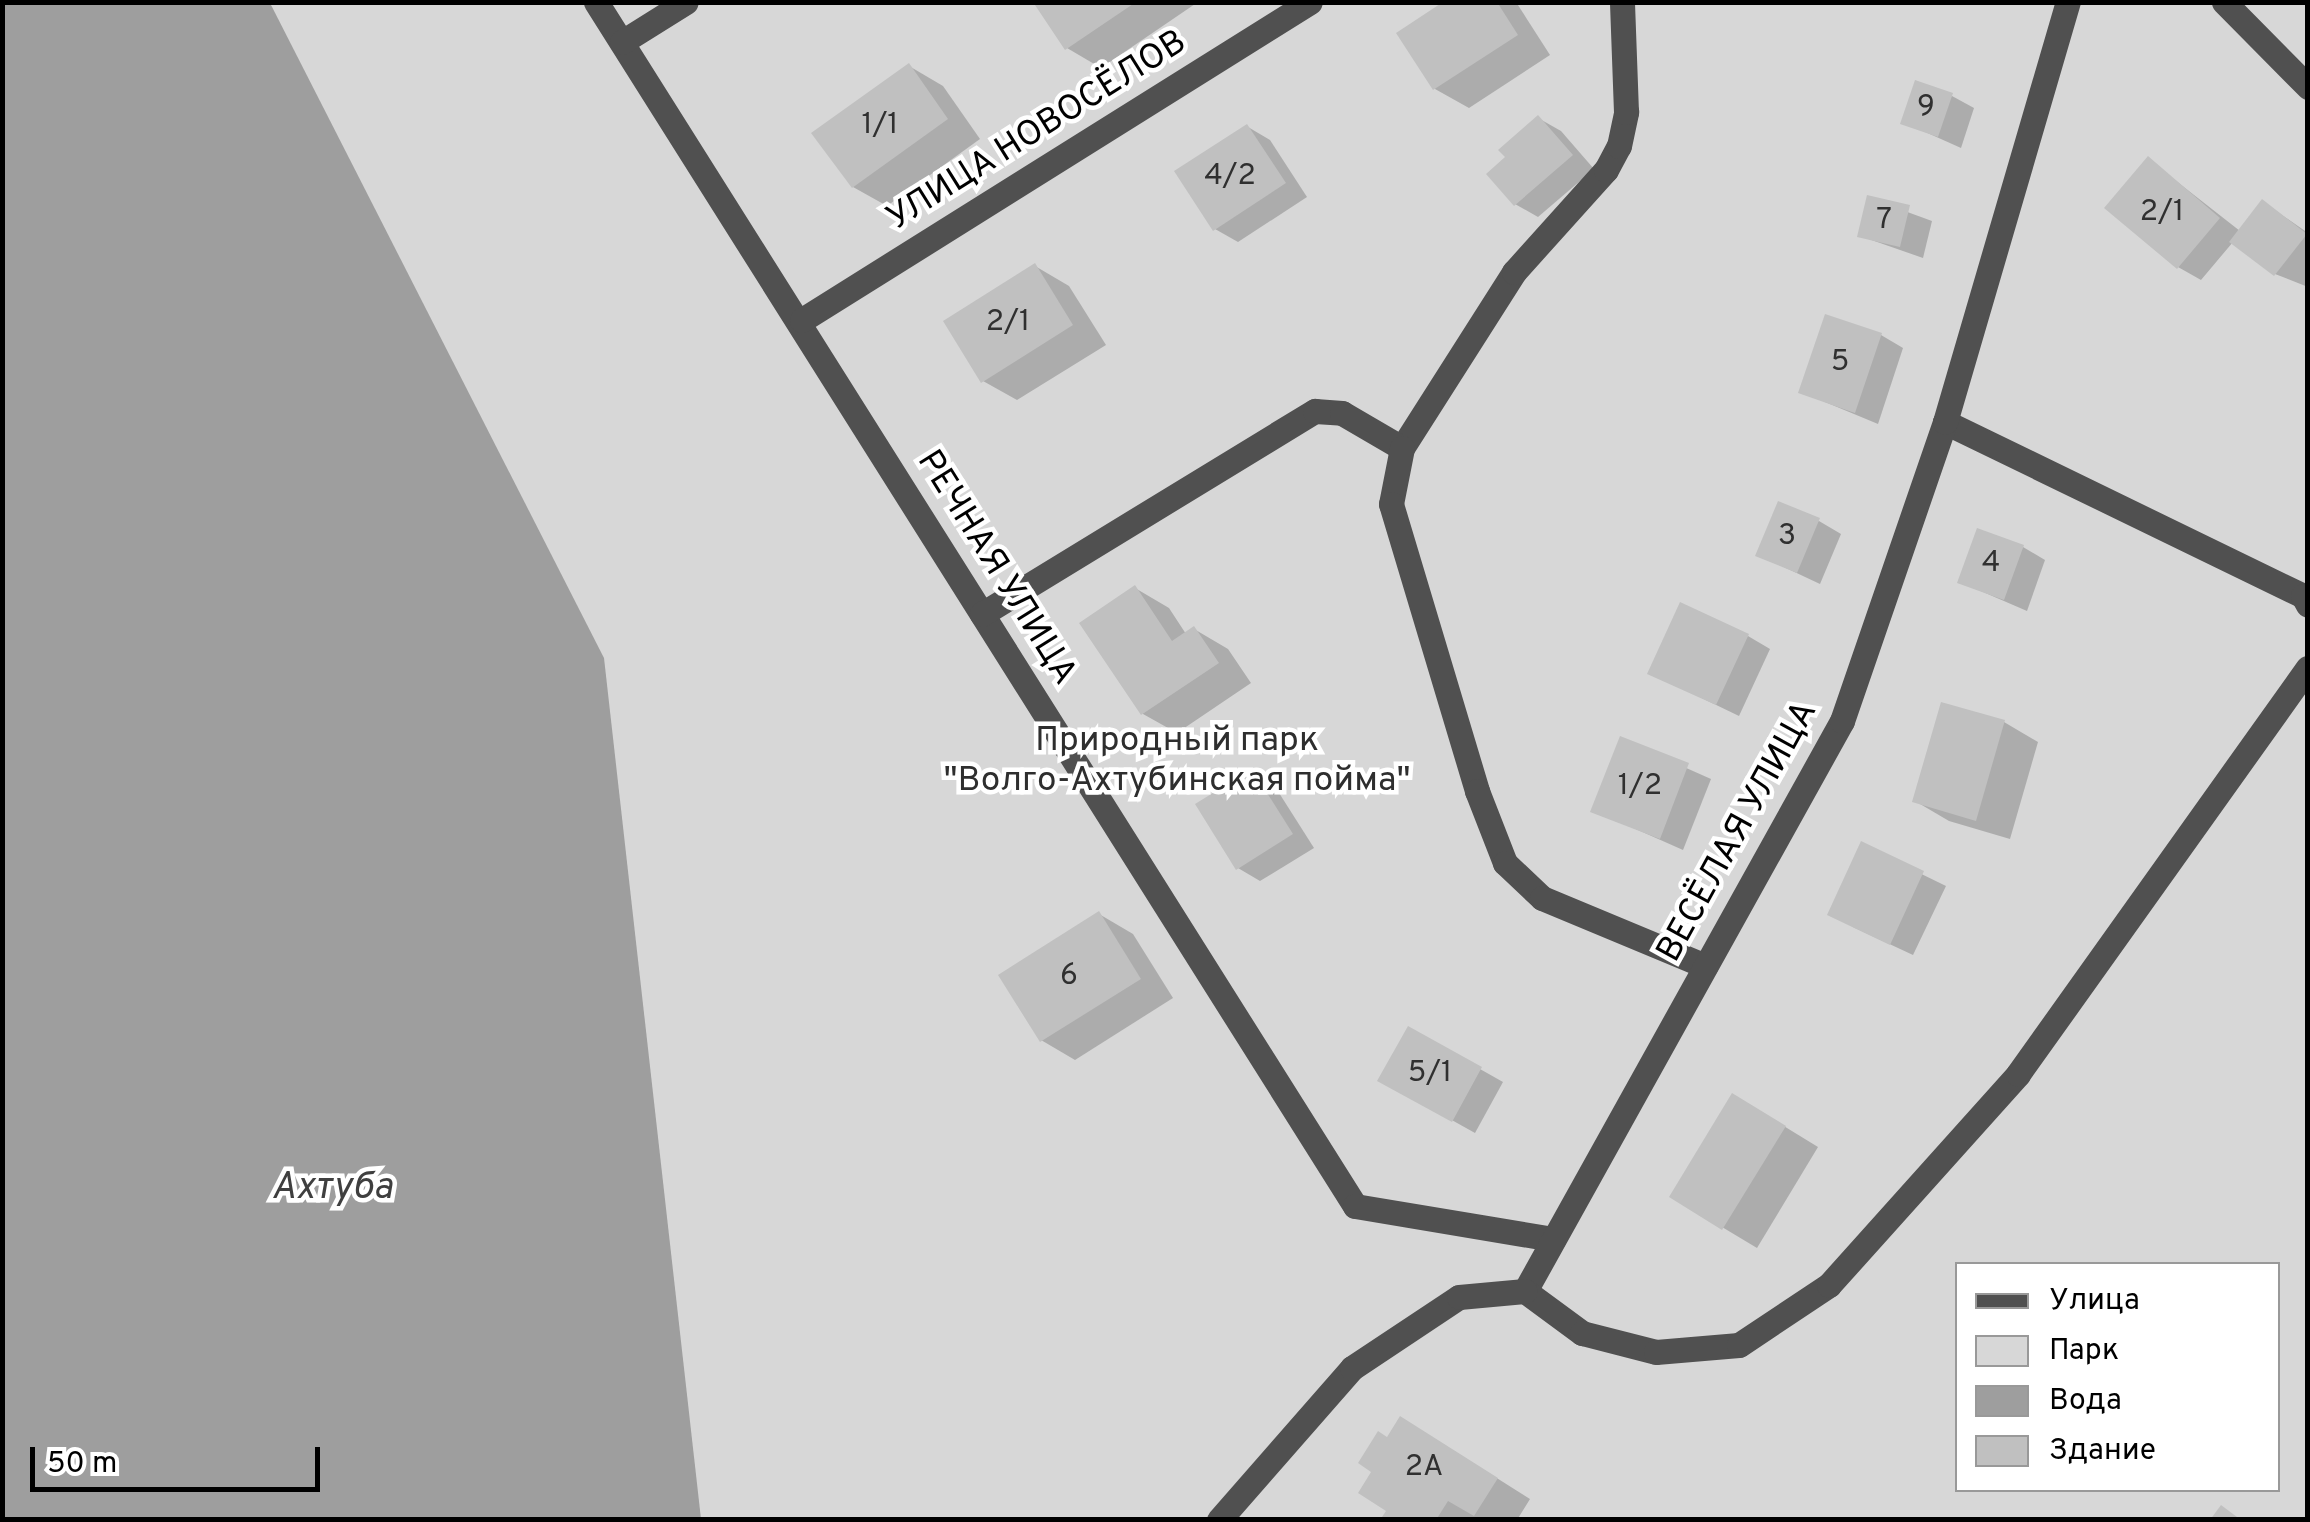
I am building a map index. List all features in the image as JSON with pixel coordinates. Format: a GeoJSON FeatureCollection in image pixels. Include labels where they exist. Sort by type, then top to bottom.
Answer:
{"type":"FeatureCollection","features":[{"type":"Feature","properties":{"kind":"street","name":"РЕЧНАЯ УЛИЦА"},"geometry":{"type":"LineString","coordinates":[[596,2],[802,320],[1355,1206],[1552,1239]]}},
{"type":"Feature","properties":{"kind":"street"},"geometry":{"type":"LineString","coordinates":[[622,42],[686,2]]}},
{"type":"Feature","properties":{"kind":"street","name":"УЛИЦА НОВОСЁЛОВ"},"geometry":{"type":"LineString","coordinates":[[802,320],[1310,2]]}},
{"type":"Feature","properties":{"kind":"street"},"geometry":{"type":"LineString","coordinates":[[1622,2],[1626,112],[1619,146],[1606,170],[1514,272],[1402,448],[1390,504],[1476,791],[1505,863],[1542,898],[1706,966]]}},
{"type":"Feature","properties":{"kind":"street","name":"ВЕСЁЛАЯ УЛИЦА"},"geometry":{"type":"LineString","coordinates":[[1525,1291],[1842,721],[1945,422],[2068,2]]}},
{"type":"Feature","properties":{"kind":"street"},"geometry":{"type":"LineString","coordinates":[[2224,2],[2308,87]]}},
{"type":"Feature","properties":{"kind":"street"},"geometry":{"type":"LineString","coordinates":[[982,614],[1314,412],[1342,413],[1402,448]]}},
{"type":"Feature","properties":{"kind":"street"},"geometry":{"type":"LineString","coordinates":[[1945,422],[2302,596],[2308,604]]}},
{"type":"Feature","properties":{"kind":"street"},"geometry":{"type":"LineString","coordinates":[[1219,1520],[1352,1368],[1460,1297],[1525,1291],[1582,1332],[1656,1352],[1739,1344],[1829,1285],[2018,1074],[2308,668]]}},
{"type":"Feature","properties":{"kind":"green space","name":"Природный парк \"Волго-Ахтубинская пойма\""},"geometry":{"type":"Polygon","coordinates":[[[47,3],[2307,3],[2307,1519],[454,1519],[47,3]]]}},
{"type":"Feature","properties":{"kind":"water","name":"Ахтуба"},"geometry":{"type":"Polygon","coordinates":[[[3,2],[270,3],[604,658],[701,1519],[3,1519],[3,2]]]}},
{"type":"Feature","properties":{"kind":"building"},"geometry":{"type":"Polygon","coordinates":[[[1033,2],[1136,2],[1065,50],[1033,2]]]}},
{"type":"Feature","properties":{"kind":"building"},"geometry":{"type":"Polygon","coordinates":[[[1443,2],[1497,2],[1518,35],[1433,90],[1396,33],[1443,2]]]}},
{"type":"Feature","properties":{"kind":"building"},"geometry":{"type":"Polygon","coordinates":[[[909,63],[948,119],[852,188],[811,133],[909,63]]]}},
{"type":"Feature","properties":{"kind":"building"},"geometry":{"type":"Polygon","coordinates":[[[1915,80],[1953,93],[1938,137],[1900,124],[1915,80]]]}},
{"type":"Feature","properties":{"kind":"building"},"geometry":{"type":"Polygon","coordinates":[[[1538,115],[1573,155],[1514,206],[1486,174],[1505,157],[1498,150],[1538,115]]]}},
{"type":"Feature","properties":{"kind":"building"},"geometry":{"type":"Polygon","coordinates":[[[1247,124],[1286,183],[1213,231],[1174,171],[1247,124]]]}},
{"type":"Feature","properties":{"kind":"building"},"geometry":{"type":"Polygon","coordinates":[[[2148,156],[2220,218],[2177,269],[2104,208],[2148,156]]]}},
{"type":"Feature","properties":{"kind":"building"},"geometry":{"type":"Polygon","coordinates":[[[1867,195],[1910,205],[1900,247],[1857,237],[1867,195]]]}},
{"type":"Feature","properties":{"kind":"building"},"geometry":{"type":"Polygon","coordinates":[[[2262,199],[2307,234],[2274,276],[2229,242],[2262,199]]]}},
{"type":"Feature","properties":{"kind":"building"},"geometry":{"type":"Polygon","coordinates":[[[1035,263],[1073,325],[981,383],[943,321],[1035,263]]]}},
{"type":"Feature","properties":{"kind":"building"},"geometry":{"type":"Polygon","coordinates":[[[1825,314],[1882,333],[1855,413],[1798,393],[1825,314]]]}},
{"type":"Feature","properties":{"kind":"building"},"geometry":{"type":"Polygon","coordinates":[[[1778,501],[1820,518],[1797,573],[1755,556],[1778,501]]]}},
{"type":"Feature","properties":{"kind":"building"},"geometry":{"type":"Polygon","coordinates":[[[1977,528],[2024,545],[2004,600],[1957,583],[1977,528]]]}},
{"type":"Feature","properties":{"kind":"building"},"geometry":{"type":"Polygon","coordinates":[[[1135,585],[1172,641],[1194,626],[1219,663],[1141,715],[1079,623],[1135,585]]]}},
{"type":"Feature","properties":{"kind":"building"},"geometry":{"type":"Polygon","coordinates":[[[1680,602],[1749,634],[1716,705],[1647,674],[1680,602]]]}},
{"type":"Feature","properties":{"kind":"building"},"geometry":{"type":"Polygon","coordinates":[[[1941,702],[2005,720],[1976,821],[1912,802],[1941,702]]]}},
{"type":"Feature","properties":{"kind":"building"},"geometry":{"type":"Polygon","coordinates":[[[1620,736],[1689,763],[1660,839],[1590,812],[1620,736]]]}},
{"type":"Feature","properties":{"kind":"building"},"geometry":{"type":"Polygon","coordinates":[[[1252,769],[1293,834],[1236,870],[1195,804],[1252,769]]]}},
{"type":"Feature","properties":{"kind":"building"},"geometry":{"type":"Polygon","coordinates":[[[1861,841],[1924,871],[1890,945],[1827,915],[1861,841]]]}},
{"type":"Feature","properties":{"kind":"building"},"geometry":{"type":"Polygon","coordinates":[[[1099,911],[1141,979],[1040,1042],[998,975],[1099,911]]]}},
{"type":"Feature","properties":{"kind":"building"},"geometry":{"type":"Polygon","coordinates":[[[1408,1026],[1482,1067],[1452,1122],[1377,1081],[1408,1026]]]}},
{"type":"Feature","properties":{"kind":"building"},"geometry":{"type":"Polygon","coordinates":[[[1732,1093],[1786,1126],[1722,1230],[1669,1197],[1732,1093]]]}},
{"type":"Feature","properties":{"kind":"building"},"geometry":{"type":"Polygon","coordinates":[[[1400,1416],[1498,1478],[1474,1516],[1448,1501],[1436,1520],[1380,1520],[1386,1511],[1358,1493],[1371,1472],[1358,1463],[1378,1431],[1387,1437],[1400,1416]]]}},
{"type":"Feature","properties":{"kind":"building"},"geometry":{"type":"Polygon","coordinates":[[[2221,1505],[2241,1520],[2210,1520],[2221,1505]]]}}]}
